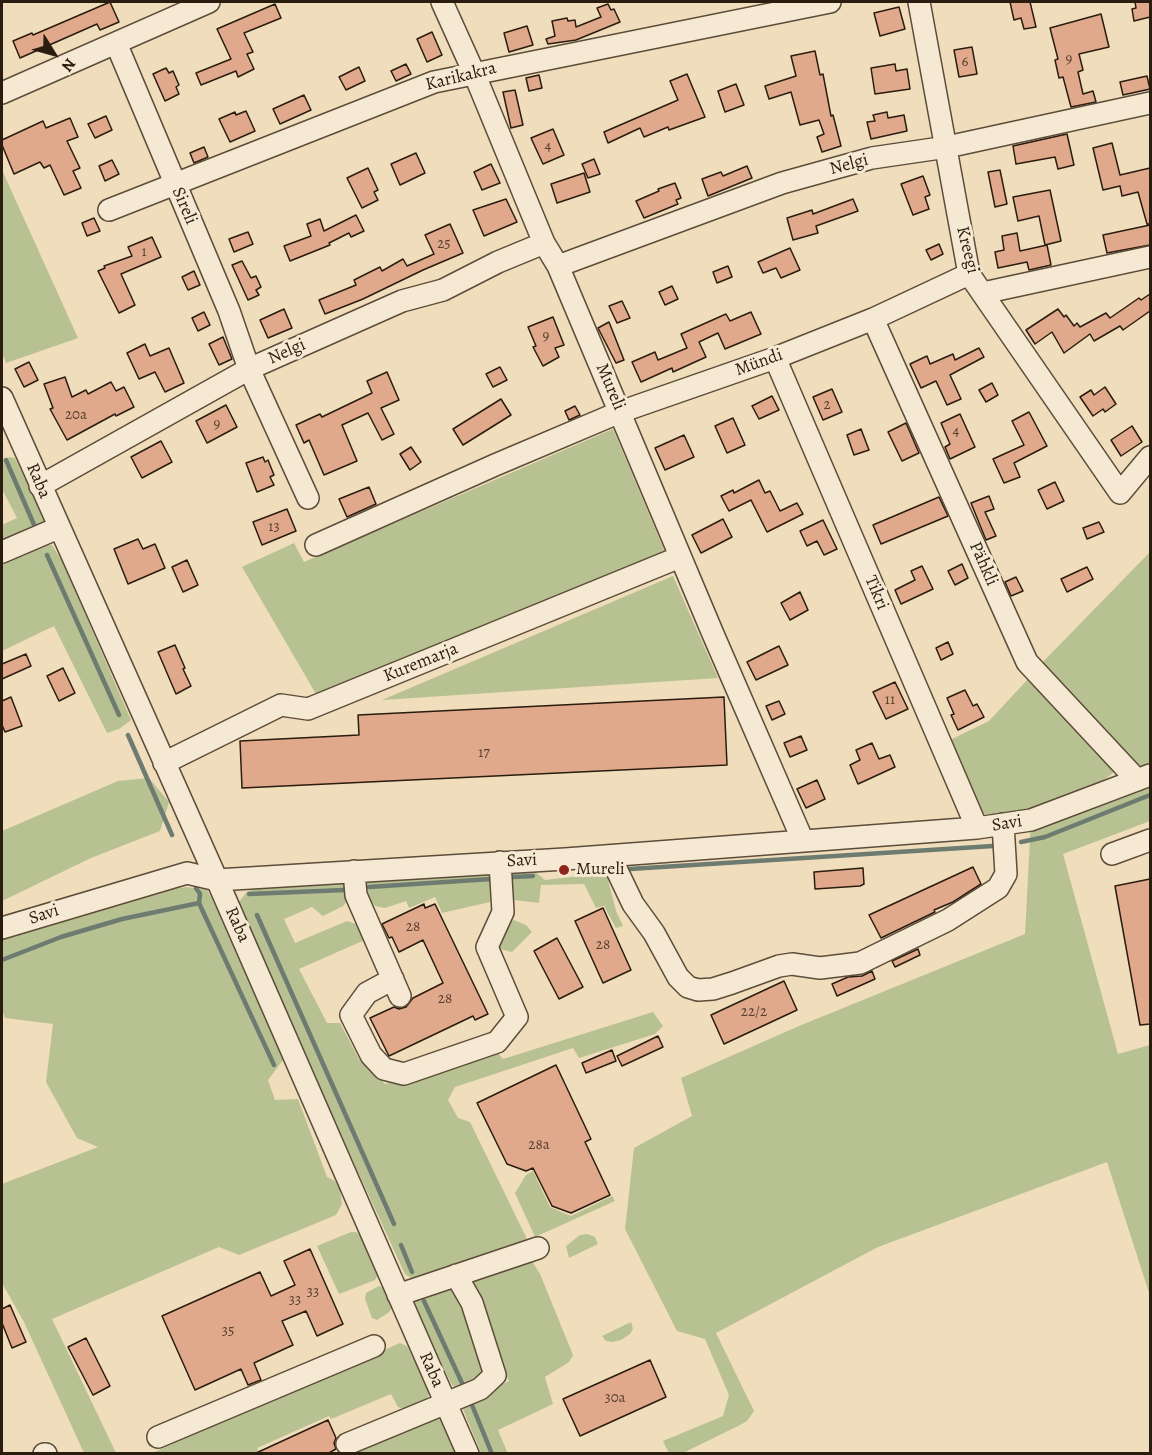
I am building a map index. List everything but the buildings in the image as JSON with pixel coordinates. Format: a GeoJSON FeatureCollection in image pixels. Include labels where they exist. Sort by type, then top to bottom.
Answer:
{"type":"FeatureCollection","features":[{"type":"Feature","properties":{"kind":"street"},"geometry":{"type":"LineString","coordinates":[[2,93],[209,2]]}},
{"type":"Feature","properties":{"kind":"street","name":"Mureli"},"geometry":{"type":"LineString","coordinates":[[442,2],[544,243],[558,266],[680,557],[803,841]]}},
{"type":"Feature","properties":{"kind":"street","name":"Karikakra"},"geometry":{"type":"LineString","coordinates":[[109,210],[434,82],[830,2]]}},
{"type":"Feature","properties":{"kind":"street","name":"Kreegi"},"geometry":{"type":"LineString","coordinates":[[919,2],[969,274],[1120,493],[1150,457]]}},
{"type":"Feature","properties":{"kind":"street","name":"Sireli"},"geometry":{"type":"LineString","coordinates":[[116,43],[229,311],[249,369],[308,498]]}},
{"type":"Feature","properties":{"kind":"street","name":"Nelgi"},"geometry":{"type":"LineString","coordinates":[[558,266],[782,183],[872,158],[947,147],[1150,103]]}},
{"type":"Feature","properties":{"kind":"street","name":"Nelgi"},"geometry":{"type":"LineString","coordinates":[[40,486],[249,369],[402,301],[443,290],[498,262],[544,243]]}},
{"type":"Feature","properties":{"kind":"street"},"geometry":{"type":"LineString","coordinates":[[983,293],[1150,257]]}},
{"type":"Feature","properties":{"kind":"street","name":"Mündi"},"geometry":{"type":"LineString","coordinates":[[316,545],[620,412],[775,358],[873,319],[969,274]]}},
{"type":"Feature","properties":{"kind":"street","name":"Pähkli"},"geometry":{"type":"LineString","coordinates":[[873,319],[1027,662],[1144,778]]}},
{"type":"Feature","properties":{"kind":"street","name":"Tikri"},"geometry":{"type":"LineString","coordinates":[[775,358],[977,828]]}},
{"type":"Feature","properties":{"kind":"street","name":"Raba"},"geometry":{"type":"LineString","coordinates":[[2,398],[58,528],[217,880],[468,1454]]}},
{"type":"Feature","properties":{"kind":"street"},"geometry":{"type":"LineString","coordinates":[[2,552],[58,528]]}},
{"type":"Feature","properties":{"kind":"street","name":"Kuremarja"},"geometry":{"type":"LineString","coordinates":[[164,762],[281,705],[308,710],[680,557]]}},
{"type":"Feature","properties":{"kind":"street","name":"Savi"},"geometry":{"type":"LineString","coordinates":[[2,928],[187,873],[217,880],[610,856],[977,828],[1031,820],[1144,778]]}},
{"type":"Feature","properties":{"kind":"street"},"geometry":{"type":"LineString","coordinates":[[610,856],[633,904],[654,933],[678,977],[688,987],[698,990],[732,983],[779,966],[792,964],[820,968],[860,963],[948,920],[998,888],[1006,874],[1003,824]]}},
{"type":"Feature","properties":{"kind":"street"},"geometry":{"type":"LineString","coordinates":[[1112,854],[1150,840]]}},
{"type":"Feature","properties":{"kind":"street"},"geometry":{"type":"LineString","coordinates":[[354,871],[356,896],[397,987],[367,993],[351,1015],[371,1055],[384,1069],[404,1074],[497,1041],[517,1017],[487,947],[503,912],[500,862]]}},
{"type":"Feature","properties":{"kind":"street"},"geometry":{"type":"LineString","coordinates":[[398,1294],[538,1248]]}},
{"type":"Feature","properties":{"kind":"street"},"geometry":{"type":"LineString","coordinates":[[347,1444],[480,1389],[495,1375],[472,1303],[456,1275]]}},
{"type":"Feature","properties":{"kind":"street"},"geometry":{"type":"LineString","coordinates":[[158,1437],[374,1346]]}},
{"type":"Feature","properties":{"kind":"green space"},"geometry":{"type":"Polygon","coordinates":[[[2,170],[78,338],[6,363],[2,352],[2,170]]]}},
{"type":"Feature","properties":{"kind":"green space"},"geometry":{"type":"Polygon","coordinates":[[[613,429],[665,552],[316,694],[242,567],[294,543],[304,562],[613,429]]]}},
{"type":"Feature","properties":{"kind":"green space"},"geometry":{"type":"Polygon","coordinates":[[[15,458],[47,525],[2,549],[2,525],[17,518],[2,489],[2,460],[15,458]]]}},
{"type":"Feature","properties":{"kind":"green space"},"geometry":{"type":"Polygon","coordinates":[[[52,545],[62,561],[131,720],[119,729],[107,733],[54,626],[2,651],[2,561],[36,546],[52,545]]]}},
{"type":"Feature","properties":{"kind":"green space"},"geometry":{"type":"Polygon","coordinates":[[[1150,552],[1150,763],[1143,766],[1133,765],[1038,667],[1150,552]]]}},
{"type":"Feature","properties":{"kind":"green space"},"geometry":{"type":"Polygon","coordinates":[[[673,576],[718,678],[382,700],[673,576]]]}},
{"type":"Feature","properties":{"kind":"green space"},"geometry":{"type":"Polygon","coordinates":[[[1029,678],[1116,765],[1112,774],[1098,784],[1040,806],[1009,814],[985,814],[978,811],[946,742],[989,721],[1029,678]]]}},
{"type":"Feature","properties":{"kind":"green space"},"geometry":{"type":"Polygon","coordinates":[[[1150,775],[1150,821],[1063,854],[1118,1054],[1150,1045],[1150,1296],[1107,1162],[878,1247],[716,1333],[754,1411],[747,1421],[738,1426],[683,1453],[669,1453],[663,1441],[723,1416],[729,1395],[705,1339],[677,1331],[625,1229],[634,1148],[692,1116],[681,1078],[799,1026],[1025,934],[1031,820],[1150,775]]]}},
{"type":"Feature","properties":{"kind":"green space"},"geometry":{"type":"Polygon","coordinates":[[[149,778],[169,802],[160,831],[91,858],[2,901],[2,831],[118,781],[149,778]]]}},
{"type":"Feature","properties":{"kind":"green space"},"geometry":{"type":"Polygon","coordinates":[[[592,867],[605,868],[616,911],[623,926],[616,928],[604,906],[596,908],[584,884],[541,885],[539,903],[514,900],[508,885],[509,872],[534,871],[545,880],[580,876],[592,867]]]}},
{"type":"Feature","properties":{"kind":"green space"},"geometry":{"type":"Polygon","coordinates":[[[487,871],[493,875],[494,890],[490,902],[442,913],[435,897],[409,908],[406,901],[385,908],[375,906],[365,893],[365,883],[371,879],[487,871]]]}},
{"type":"Feature","properties":{"kind":"green space"},"geometry":{"type":"Polygon","coordinates":[[[338,881],[345,885],[348,900],[343,906],[323,916],[312,907],[284,919],[295,943],[347,921],[356,924],[364,932],[367,939],[299,969],[327,1023],[340,1023],[359,1059],[385,1084],[496,1051],[503,1059],[653,1012],[663,1026],[655,1034],[579,1058],[573,1048],[455,1087],[448,1100],[458,1118],[470,1122],[527,1239],[521,1244],[422,1279],[411,1278],[405,1274],[242,920],[238,903],[247,892],[256,888],[338,881]]]}},
{"type":"Feature","properties":{"kind":"green space"},"geometry":{"type":"Polygon","coordinates":[[[186,887],[207,890],[213,901],[283,1060],[268,1080],[275,1100],[298,1099],[327,1177],[335,1181],[340,1190],[342,1204],[336,1215],[239,1255],[219,1247],[52,1319],[116,1453],[84,1453],[24,1322],[2,1283],[2,1184],[98,1147],[77,1138],[46,1082],[53,1024],[5,1018],[2,1009],[2,940],[157,891],[186,887]]]}},
{"type":"Feature","properties":{"kind":"green space"},"geometry":{"type":"Polygon","coordinates":[[[514,920],[526,925],[532,932],[512,952],[496,948],[504,925],[514,920]]]}},
{"type":"Feature","properties":{"kind":"green space"},"geometry":{"type":"Polygon","coordinates":[[[533,1171],[550,1207],[571,1216],[612,1196],[615,1201],[535,1237],[515,1193],[526,1175],[533,1171]]]}},
{"type":"Feature","properties":{"kind":"green space"},"geometry":{"type":"Polygon","coordinates":[[[351,1232],[360,1235],[378,1275],[375,1280],[339,1294],[317,1246],[351,1232]]]}},
{"type":"Feature","properties":{"kind":"green space"},"geometry":{"type":"Polygon","coordinates":[[[587,1234],[595,1237],[598,1244],[569,1258],[566,1246],[580,1235],[587,1234]]]}},
{"type":"Feature","properties":{"kind":"green space"},"geometry":{"type":"Polygon","coordinates":[[[521,1260],[532,1261],[540,1274],[573,1355],[569,1362],[545,1377],[553,1404],[498,1430],[508,1454],[481,1453],[462,1407],[464,1403],[509,1381],[471,1281],[521,1260]]]}},
{"type":"Feature","properties":{"kind":"green space"},"geometry":{"type":"Polygon","coordinates":[[[379,1286],[384,1288],[393,1307],[377,1320],[372,1318],[365,1299],[366,1293],[379,1286]]]}},
{"type":"Feature","properties":{"kind":"green space"},"geometry":{"type":"Polygon","coordinates":[[[451,1287],[459,1292],[487,1367],[484,1376],[460,1391],[452,1385],[413,1305],[415,1299],[451,1287]]]}},
{"type":"Feature","properties":{"kind":"green space"},"geometry":{"type":"Polygon","coordinates":[[[631,1322],[633,1329],[621,1340],[606,1341],[602,1336],[631,1322]]]}},
{"type":"Feature","properties":{"kind":"green space"},"geometry":{"type":"Polygon","coordinates":[[[400,1343],[407,1346],[428,1388],[429,1394],[426,1401],[404,1409],[398,1407],[391,1394],[331,1419],[329,1416],[257,1448],[259,1453],[150,1454],[400,1343]]]}},
{"type":"Feature","properties":{"kind":"green space"},"geometry":{"type":"Polygon","coordinates":[[[430,1418],[439,1419],[444,1424],[460,1454],[353,1454],[430,1418]]]}},
{"type":"Feature","properties":{"kind":"waterway"},"geometry":{"type":"LineString","coordinates":[[6,460],[35,527]]}},
{"type":"Feature","properties":{"kind":"waterway"},"geometry":{"type":"LineString","coordinates":[[47,555],[119,715]]}},
{"type":"Feature","properties":{"kind":"waterway"},"geometry":{"type":"LineString","coordinates":[[128,735],[172,835]]}},
{"type":"Feature","properties":{"kind":"waterway"},"geometry":{"type":"LineString","coordinates":[[1021,842],[1045,837],[1150,795]]}},
{"type":"Feature","properties":{"kind":"waterway"},"geometry":{"type":"LineString","coordinates":[[630,869],[993,846]]}},
{"type":"Feature","properties":{"kind":"waterway"},"geometry":{"type":"LineString","coordinates":[[589,873],[607,872]]}},
{"type":"Feature","properties":{"kind":"waterway"},"geometry":{"type":"LineString","coordinates":[[513,877],[533,876]]}},
{"type":"Feature","properties":{"kind":"waterway"},"geometry":{"type":"LineString","coordinates":[[369,887],[491,879]]}},
{"type":"Feature","properties":{"kind":"waterway"},"geometry":{"type":"LineString","coordinates":[[196,888],[200,894],[199,903],[274,1065]]}},
{"type":"Feature","properties":{"kind":"waterway"},"geometry":{"type":"LineString","coordinates":[[249,894],[344,890]]}},
{"type":"Feature","properties":{"kind":"waterway"},"geometry":{"type":"LineString","coordinates":[[2,960],[61,937],[122,919],[199,903]]}},
{"type":"Feature","properties":{"kind":"waterway"},"geometry":{"type":"LineString","coordinates":[[257,915],[394,1224]]}},
{"type":"Feature","properties":{"kind":"waterway"},"geometry":{"type":"LineString","coordinates":[[401,1245],[412,1272]]}},
{"type":"Feature","properties":{"kind":"waterway"},"geometry":{"type":"LineString","coordinates":[[424,1301],[462,1383]]}},
{"type":"Feature","properties":{"kind":"waterway"},"geometry":{"type":"LineString","coordinates":[[472,1405],[492,1454]]}},
{"type":"Feature","properties":{"kind":"place","name":"Mureli"},"geometry":{"type":"Point","coordinates":[564,870]}}]}
